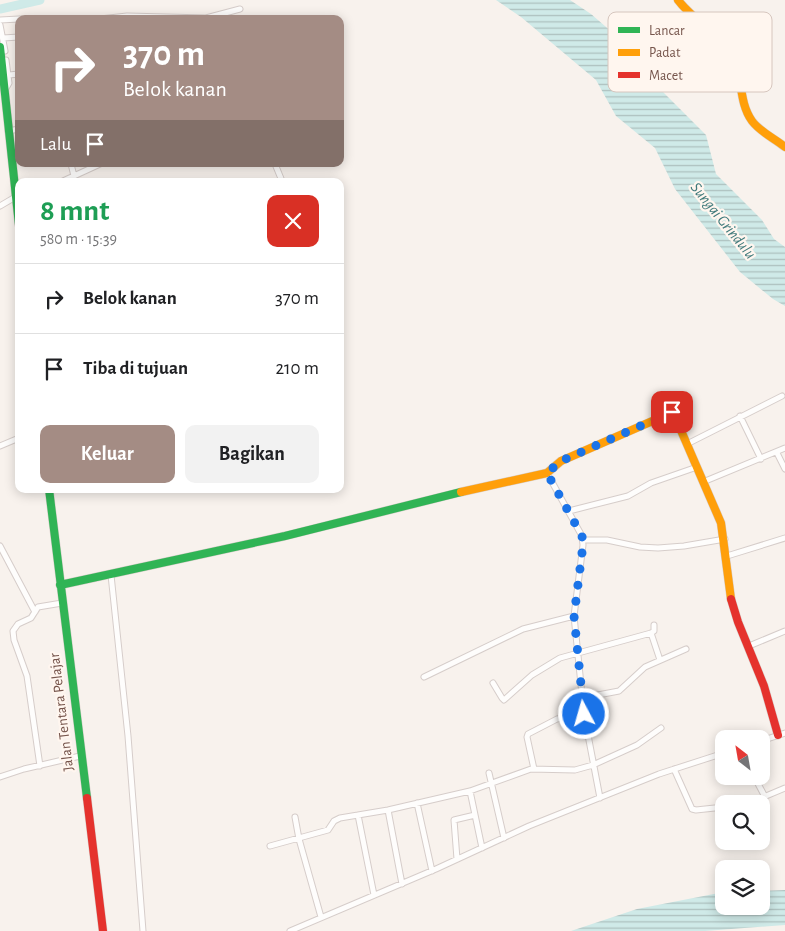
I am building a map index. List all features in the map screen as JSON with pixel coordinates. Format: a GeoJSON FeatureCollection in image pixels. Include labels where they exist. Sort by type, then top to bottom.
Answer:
{"type":"FeatureCollection","features":[{"type":"Feature","properties":{"kind":"street"},"geometry":{"type":"LineString","coordinates":[[678,0],[688,12]]}},
{"type":"Feature","properties":{"kind":"street"},"geometry":{"type":"LineString","coordinates":[[216,15],[240,8]]}},
{"type":"Feature","properties":{"kind":"street"},"geometry":{"type":"LineString","coordinates":[[0,20],[15,19]]}},
{"type":"Feature","properties":{"kind":"street"},"geometry":{"type":"LineString","coordinates":[[0,25],[3,38],[3,115],[8,131],[15,182]]}},
{"type":"Feature","properties":{"kind":"street"},"geometry":{"type":"LineString","coordinates":[[3,38],[15,37]]}},
{"type":"Feature","properties":{"kind":"street"},"geometry":{"type":"LineString","coordinates":[[0,47],[4,75]]}},
{"type":"Feature","properties":{"kind":"street"},"geometry":{"type":"LineString","coordinates":[[742,92],[748,115],[758,126],[785,147]]}},
{"type":"Feature","properties":{"kind":"street"},"geometry":{"type":"LineString","coordinates":[[8,131],[15,130]]}},
{"type":"Feature","properties":{"kind":"street"},"geometry":{"type":"LineString","coordinates":[[72,167],[74,176]]}},
{"type":"Feature","properties":{"kind":"street"},"geometry":{"type":"LineString","coordinates":[[70,178],[94,167]]}},
{"type":"Feature","properties":{"kind":"street"},"geometry":{"type":"LineString","coordinates":[[0,206],[15,197]]}},
{"type":"Feature","properties":{"kind":"street"},"geometry":{"type":"LineString","coordinates":[[687,444],[782,396]]}},
{"type":"Feature","properties":{"kind":"street"},"geometry":{"type":"LineString","coordinates":[[60,586],[285,536],[439,497],[547,473],[561,461],[672,412],[721,523],[726,539],[731,599],[739,626],[749,646],[781,734]]}},
{"type":"Feature","properties":{"kind":"street"},"geometry":{"type":"LineString","coordinates":[[740,416],[761,458]]}},
{"type":"Feature","properties":{"kind":"street"},"geometry":{"type":"LineString","coordinates":[[0,446],[15,440]]}},
{"type":"Feature","properties":{"kind":"street"},"geometry":{"type":"LineString","coordinates":[[703,482],[785,448]]}},
{"type":"Feature","properties":{"kind":"street"},"geometry":{"type":"LineString","coordinates":[[777,452],[785,469]]}},
{"type":"Feature","properties":{"kind":"street"},"geometry":{"type":"LineString","coordinates":[[569,511],[628,496],[651,482],[697,468]]}},
{"type":"Feature","properties":{"kind":"street"},"geometry":{"type":"LineString","coordinates":[[547,473],[583,540],[574,616],[584,714],[600,798]]}},
{"type":"Feature","properties":{"kind":"street","name":"Jalan Tentara Pelajar"},"geometry":{"type":"LineString","coordinates":[[48,493],[103,931]]}},
{"type":"Feature","properties":{"kind":"street"},"geometry":{"type":"LineString","coordinates":[[727,556],[785,538]]}},
{"type":"Feature","properties":{"kind":"street"},"geometry":{"type":"LineString","coordinates":[[583,540],[607,540],[640,547],[658,548],[726,539]]}},
{"type":"Feature","properties":{"kind":"street"},"geometry":{"type":"LineString","coordinates":[[0,546],[35,612]]}},
{"type":"Feature","properties":{"kind":"street"},"geometry":{"type":"LineString","coordinates":[[111,575],[128,736],[143,931]]}},
{"type":"Feature","properties":{"kind":"street"},"geometry":{"type":"LineString","coordinates":[[40,766],[27,676],[13,634],[16,626],[31,618],[39,606],[62,603]]}},
{"type":"Feature","properties":{"kind":"street"},"geometry":{"type":"LineString","coordinates":[[424,677],[523,629],[574,616]]}},
{"type":"Feature","properties":{"kind":"street"},"geometry":{"type":"LineString","coordinates":[[493,683],[503,699],[506,699],[522,683],[560,658],[651,633],[654,631],[654,625]]}},
{"type":"Feature","properties":{"kind":"street"},"geometry":{"type":"LineString","coordinates":[[749,646],[785,631]]}},
{"type":"Feature","properties":{"kind":"street"},"geometry":{"type":"LineString","coordinates":[[651,633],[660,660]]}},
{"type":"Feature","properties":{"kind":"street"},"geometry":{"type":"LineString","coordinates":[[582,698],[619,691],[645,667],[686,649]]}},
{"type":"Feature","properties":{"kind":"street"},"geometry":{"type":"LineString","coordinates":[[534,769],[527,737],[529,733],[557,719],[584,714]]}},
{"type":"Feature","properties":{"kind":"street"},"geometry":{"type":"LineString","coordinates":[[270,846],[328,830],[334,821],[340,818],[388,810],[470,791],[526,770],[575,770],[593,765],[637,745],[661,728]]}},
{"type":"Feature","properties":{"kind":"street"},"geometry":{"type":"LineString","coordinates":[[0,777],[80,756]]}},
{"type":"Feature","properties":{"kind":"street"},"geometry":{"type":"LineString","coordinates":[[290,931],[432,871],[529,826],[659,774],[715,757]]}},
{"type":"Feature","properties":{"kind":"street"},"geometry":{"type":"LineString","coordinates":[[674,769],[692,809],[715,808]]}},
{"type":"Feature","properties":{"kind":"street"},"geometry":{"type":"LineString","coordinates":[[489,773],[504,838]]}},
{"type":"Feature","properties":{"kind":"street"},"geometry":{"type":"LineString","coordinates":[[768,795],[785,788]]}},
{"type":"Feature","properties":{"kind":"street"},"geometry":{"type":"LineString","coordinates":[[470,791],[482,848]]}},
{"type":"Feature","properties":{"kind":"street"},"geometry":{"type":"LineString","coordinates":[[417,803],[432,871]]}},
{"type":"Feature","properties":{"kind":"street"},"geometry":{"type":"LineString","coordinates":[[388,810],[402,884]]}},
{"type":"Feature","properties":{"kind":"street"},"geometry":{"type":"LineString","coordinates":[[358,814],[374,895]]}},
{"type":"Feature","properties":{"kind":"street"},"geometry":{"type":"LineString","coordinates":[[457,859],[454,820],[475,815]]}},
{"type":"Feature","properties":{"kind":"street"},"geometry":{"type":"LineString","coordinates":[[294,817],[321,917]]}},
{"type":"Feature","properties":{"kind":"water","name":"Sungai Grindulu"},"geometry":{"type":"Polygon","coordinates":[[[496,0],[570,0],[608,29],[608,92],[663,92],[706,135],[716,174],[762,220],[774,239],[785,247],[785,306],[773,299],[740,272],[675,189],[655,148],[616,116],[596,80],[521,17],[496,0]]]}},
{"type":"Feature","properties":{"kind":"water"},"geometry":{"type":"Polygon","coordinates":[[[785,890],[785,925],[705,931],[571,931],[637,909],[715,894],[715,915],[770,915],[770,891],[785,890]]]}},
{"type":"Feature","properties":{"kind":"waterway"},"geometry":{"type":"LineString","coordinates":[[0,9],[40,0]]}},
{"type":"Feature","properties":{"kind":"traffic: fast"},"geometry":{"type":"LineString","coordinates":[[0,47],[15,188]]}},
{"type":"Feature","properties":{"kind":"traffic: fast"},"geometry":{"type":"LineString","coordinates":[[60,585],[285,536],[461,492]]}},
{"type":"Feature","properties":{"kind":"traffic: fast"},"geometry":{"type":"LineString","coordinates":[[49,493],[87,798]]}},
{"type":"Feature","properties":{"kind":"traffic: slow"},"geometry":{"type":"LineString","coordinates":[[678,0],[688,12]]}},
{"type":"Feature","properties":{"kind":"traffic: slow"},"geometry":{"type":"LineString","coordinates":[[742,92],[747,113],[755,125],[785,147]]}},
{"type":"Feature","properties":{"kind":"traffic: slow"},"geometry":{"type":"LineString","coordinates":[[461,492],[547,473],[561,461],[673,412],[721,523],[731,599]]}},
{"type":"Feature","properties":{"kind":"traffic: jam"},"geometry":{"type":"LineString","coordinates":[[731,599],[738,622],[764,686],[778,735]]}},
{"type":"Feature","properties":{"kind":"traffic: jam"},"geometry":{"type":"LineString","coordinates":[[87,798],[103,931]]}},
{"type":"Feature","properties":{"kind":"route"},"geometry":{"type":"LineString","coordinates":[[584,714],[574,616],[583,545],[582,536],[572,514],[547,473],[561,461],[672,412]]}}]}
